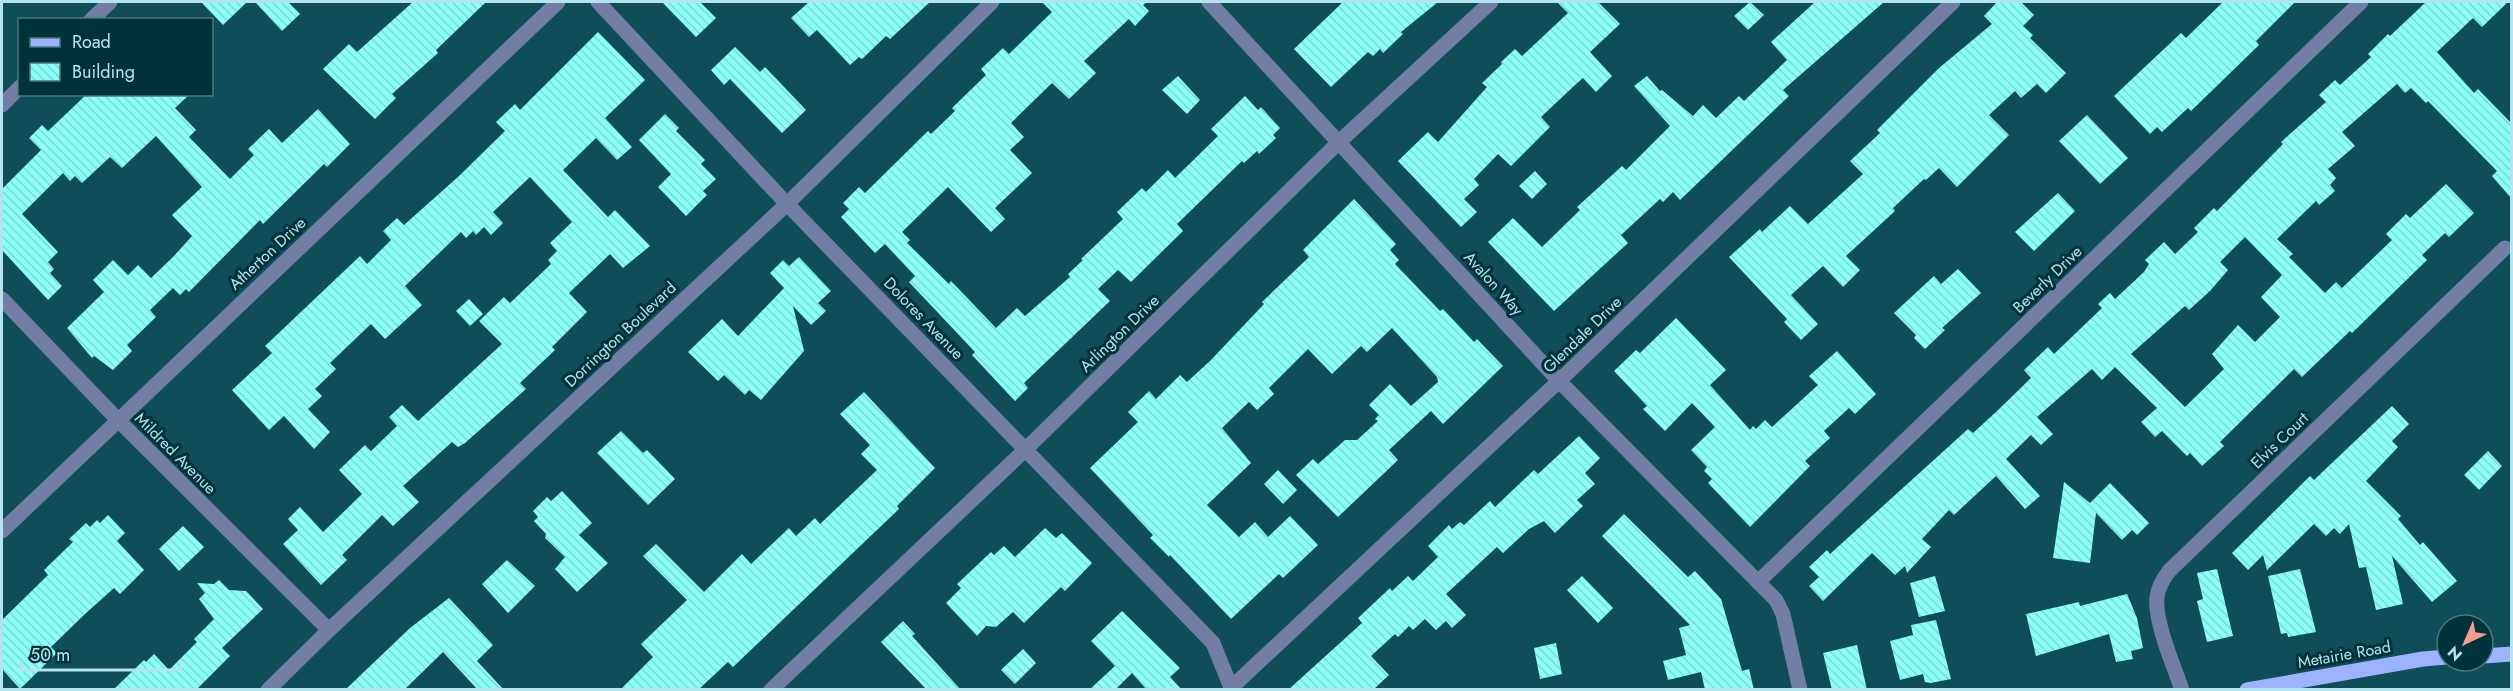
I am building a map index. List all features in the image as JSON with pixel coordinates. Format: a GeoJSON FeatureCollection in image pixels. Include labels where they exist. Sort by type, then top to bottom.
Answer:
{"type":"FeatureCollection","features":[{"type":"Feature","properties":{"kind":"main road"},"geometry":{"type":"LineString","coordinates":[[2495,655],[2511,654]]}},
{"type":"Feature","properties":{"kind":"main road","name":"Metairie Road"},"geometry":{"type":"LineString","coordinates":[[2247,690],[2304,685],[2435,658]]}},
{"type":"Feature","properties":{"kind":"street"},"geometry":{"type":"LineString","coordinates":[[93,18],[110,2]]}},
{"type":"Feature","properties":{"kind":"street","name":"Atherton Drive"},"geometry":{"type":"LineString","coordinates":[[2,531],[117,419],[558,2]]}},
{"type":"Feature","properties":{"kind":"street","name":"Dolores Avenue"},"geometry":{"type":"LineString","coordinates":[[598,2],[788,204],[1213,643],[1223,661]]}},
{"type":"Feature","properties":{"kind":"street","name":"Dorrington Boulevard"},"geometry":{"type":"LineString","coordinates":[[268,690],[329,630],[788,204],[992,2]]}},
{"type":"Feature","properties":{"kind":"street","name":"Avalon Way"},"geometry":{"type":"LineString","coordinates":[[1209,2],[1340,141],[1559,381],[1780,606],[1800,690]]}},
{"type":"Feature","properties":{"kind":"street","name":"Arlington Drive"},"geometry":{"type":"LineString","coordinates":[[771,690],[1026,449],[1340,141],[1491,2]]}},
{"type":"Feature","properties":{"kind":"street","name":"Glendale Drive"},"geometry":{"type":"LineString","coordinates":[[1223,661],[1232,688],[1559,381],[1953,2]]}},
{"type":"Feature","properties":{"kind":"street","name":"Beverly Drive"},"geometry":{"type":"LineString","coordinates":[[1758,582],[2361,2]]}},
{"type":"Feature","properties":{"kind":"street"},"geometry":{"type":"LineString","coordinates":[[2,105],[18,89]]}},
{"type":"Feature","properties":{"kind":"street","name":"Elvis Court"},"geometry":{"type":"LineString","coordinates":[[2182,690],[2164,638],[2156,598],[2165,577],[2505,248]]}},
{"type":"Feature","properties":{"kind":"street","name":"Mildred Avenue"},"geometry":{"type":"LineString","coordinates":[[2,299],[117,419],[329,630]]}},
{"type":"Feature","properties":{"kind":"building"},"geometry":{"type":"Polygon","coordinates":[[[201,2],[247,2],[223,25],[201,2]]]}},
{"type":"Feature","properties":{"kind":"building"},"geometry":{"type":"Polygon","coordinates":[[[255,2],[288,2],[300,14],[282,31],[255,2]]]}},
{"type":"Feature","properties":{"kind":"building"},"geometry":{"type":"Polygon","coordinates":[[[413,2],[486,2],[436,50],[438,53],[392,94],[396,98],[375,119],[323,69],[349,44],[357,52],[413,2]]]}},
{"type":"Feature","properties":{"kind":"building"},"geometry":{"type":"Polygon","coordinates":[[[662,2],[700,2],[716,18],[696,37],[662,2]]]}},
{"type":"Feature","properties":{"kind":"building"},"geometry":{"type":"Polygon","coordinates":[[[809,2],[930,2],[890,39],[886,36],[862,59],[859,57],[850,65],[817,30],[809,37],[791,18],[809,2]]]}},
{"type":"Feature","properties":{"kind":"building"},"geometry":{"type":"Polygon","coordinates":[[[1042,2],[1147,2],[1143,5],[1149,11],[1135,26],[1129,19],[1084,61],[1096,73],[1069,99],[1052,83],[1011,123],[1024,137],[1010,150],[1032,173],[995,208],[1005,219],[991,232],[948,187],[902,232],[910,240],[907,243],[949,284],[951,281],[996,328],[1017,308],[1025,316],[1070,277],[1068,274],[1083,260],[1081,259],[1123,219],[1117,212],[1142,188],[1146,192],[1168,170],[1175,178],[1218,136],[1211,129],[1245,96],[1258,110],[1261,107],[1280,128],[1273,135],[1276,138],[1259,154],[1257,151],[1244,163],[1242,161],[1177,224],[1183,231],[1131,282],[1118,270],[1098,289],[1110,301],[1024,383],[1028,388],[1015,401],[972,355],[975,352],[909,282],[915,276],[885,244],[875,253],[841,217],[849,209],[843,203],[859,187],[865,193],[928,131],[931,134],[955,111],[952,108],[986,75],[981,69],[1003,48],[1009,54],[1052,12],[1042,2]]]}},
{"type":"Feature","properties":{"kind":"building"},"geometry":{"type":"Polygon","coordinates":[[[1343,2],[1438,2],[1401,32],[1403,34],[1383,53],[1380,49],[1373,56],[1368,52],[1331,87],[1294,49],[1343,2]]]}},
{"type":"Feature","properties":{"kind":"building"},"geometry":{"type":"Polygon","coordinates":[[[1557,2],[1598,2],[1620,24],[1590,52],[1612,76],[1596,92],[1583,78],[1574,86],[1541,117],[1550,127],[1511,166],[1498,154],[1474,179],[1479,185],[1464,199],[1477,212],[1461,227],[1398,161],[1428,132],[1438,142],[1487,87],[1482,83],[1502,64],[1501,62],[1515,49],[1522,56],[1568,13],[1557,2]]]}},
{"type":"Feature","properties":{"kind":"building"},"geometry":{"type":"Polygon","coordinates":[[[1750,2],[1764,15],[1748,30],[1734,16],[1750,2]]]}},
{"type":"Feature","properties":{"kind":"building"},"geometry":{"type":"Polygon","coordinates":[[[1815,2],[1884,2],[1783,90],[1789,96],[1680,200],[1673,192],[1663,202],[1660,199],[1621,235],[1628,243],[1554,311],[1488,242],[1513,218],[1542,247],[1580,210],[1577,207],[1622,166],[1626,170],[1670,126],[1634,86],[1647,76],[1660,91],[1662,90],[1693,116],[1703,105],[1716,118],[1739,96],[1744,101],[1787,60],[1771,42],[1815,2]]]}},
{"type":"Feature","properties":{"kind":"building"},"geometry":{"type":"Polygon","coordinates":[[[1997,2],[2021,2],[2034,15],[2023,26],[2033,35],[2030,38],[2066,73],[2046,93],[2037,84],[2021,98],[2015,91],[1989,115],[2009,135],[1957,187],[1939,168],[1926,180],[1924,179],[1893,208],[1895,211],[1846,256],[1860,270],[1843,287],[1823,266],[1791,295],[1818,324],[1801,340],[1784,322],[1787,319],[1729,257],[1760,229],[1762,232],[1790,206],[1808,224],[1863,174],[1850,161],[1880,133],[1877,130],[1939,68],[1992,24],[1984,16],[1997,2]]]}},
{"type":"Feature","properties":{"kind":"building"},"geometry":{"type":"Polygon","coordinates":[[[2223,2],[2295,2],[2256,41],[2259,45],[2191,111],[2188,108],[2162,132],[2157,127],[2150,134],[2114,96],[2181,33],[2186,38],[2223,2]]]}},
{"type":"Feature","properties":{"kind":"building"},"geometry":{"type":"Polygon","coordinates":[[[2426,2],[2508,2],[2482,27],[2473,18],[2437,52],[2474,93],[2478,89],[2511,123],[2511,198],[2492,176],[2497,171],[2428,101],[2426,103],[2411,88],[2405,93],[2397,84],[2342,132],[2355,146],[2328,169],[2336,178],[2330,185],[2335,191],[2319,205],[2316,201],[2277,239],[2293,254],[2289,257],[2325,293],[2336,282],[2342,288],[2392,240],[2386,234],[2406,214],[2410,218],[2446,184],[2474,213],[2449,237],[2445,233],[2422,255],[2427,260],[2352,333],[2350,331],[2302,377],[2294,369],[2220,442],[2224,446],[2202,466],[2190,453],[2187,456],[2162,431],[2155,437],[2141,422],[2157,408],[2115,367],[2102,380],[2092,369],[2037,417],[2053,434],[2041,445],[2031,435],[2006,459],[2040,496],[2025,509],[1996,476],[1954,515],[1949,510],[1922,539],[1931,547],[1907,573],[1905,566],[1895,575],[1872,553],[1823,601],[1809,586],[1819,577],[1809,567],[1827,550],[1830,554],[1968,429],[1973,433],[1996,412],[2031,378],[2024,370],[2048,347],[2054,354],[2102,308],[2098,304],[2110,293],[2115,299],[2144,272],[2149,264],[2145,260],[2164,242],[2175,254],[2198,232],[2194,228],[2214,208],[2217,211],[2283,144],[2281,142],[2326,102],[2319,95],[2335,80],[2340,85],[2371,57],[2368,54],[2388,34],[2390,36],[2426,2]],[[2245,237],[2220,262],[2228,270],[2210,291],[2189,310],[2185,306],[2131,354],[2185,407],[2224,369],[2212,354],[2238,325],[2255,342],[2280,317],[2261,297],[2282,275],[2245,237]]]}},
{"type":"Feature","properties":{"kind":"building"},"geometry":{"type":"Polygon","coordinates":[[[598,32],[645,80],[605,118],[632,147],[617,160],[596,138],[563,170],[608,217],[615,210],[650,246],[623,268],[610,254],[569,293],[587,312],[552,347],[555,350],[520,383],[526,389],[465,443],[458,447],[452,442],[403,486],[419,502],[393,526],[382,515],[342,555],[347,560],[321,585],[283,544],[298,530],[288,519],[300,507],[323,532],[362,494],[339,470],[365,445],[371,451],[397,426],[389,417],[402,405],[418,421],[502,344],[479,321],[504,297],[510,303],[551,264],[548,260],[557,251],[550,243],[572,222],[530,177],[493,212],[503,223],[491,235],[484,227],[476,235],[473,231],[466,238],[461,232],[405,286],[422,305],[385,339],[371,324],[330,363],[336,369],[315,389],[322,396],[308,409],[330,432],[314,449],[284,416],[269,430],[232,390],[272,353],[265,346],[360,256],[367,264],[391,240],[383,231],[397,218],[404,225],[459,176],[505,131],[496,122],[515,104],[520,110],[598,32]]]}},
{"type":"Feature","properties":{"kind":"building"},"geometry":{"type":"Polygon","coordinates":[[[735,47],[760,72],[765,67],[806,110],[782,133],[730,79],[724,85],[711,70],[735,47]]]}},
{"type":"Feature","properties":{"kind":"building"},"geometry":{"type":"Polygon","coordinates":[[[1178,76],[1200,100],[1187,114],[1162,90],[1178,76]]]}},
{"type":"Feature","properties":{"kind":"building"},"geometry":{"type":"Polygon","coordinates":[[[85,96],[188,96],[175,108],[196,130],[189,137],[230,179],[254,155],[248,149],[269,129],[282,143],[318,109],[350,144],[327,167],[324,164],[263,224],[260,220],[189,292],[186,289],[180,295],[173,288],[150,310],[156,317],[127,345],[132,351],[113,370],[94,356],[92,358],[67,328],[104,292],[93,280],[113,260],[128,275],[138,265],[151,278],[173,257],[192,236],[172,215],[202,187],[156,136],[122,168],[110,157],[82,183],[75,176],[70,181],[63,173],[22,214],[58,252],[48,262],[54,269],[50,273],[62,286],[48,300],[2,250],[2,189],[41,150],[29,138],[42,125],[48,131],[85,96]]]}},
{"type":"Feature","properties":{"kind":"building"},"geometry":{"type":"Polygon","coordinates":[[[665,114],[679,128],[676,131],[705,160],[701,164],[716,179],[703,191],[707,195],[686,216],[658,187],[671,174],[639,140],[665,114]]]}},
{"type":"Feature","properties":{"kind":"building"},"geometry":{"type":"Polygon","coordinates":[[[2087,115],[2128,158],[2100,184],[2059,141],[2087,115]]]}},
{"type":"Feature","properties":{"kind":"building"},"geometry":{"type":"Polygon","coordinates":[[[1535,171],[1547,184],[1532,199],[1519,186],[1535,171]]]}},
{"type":"Feature","properties":{"kind":"building"},"geometry":{"type":"Polygon","coordinates":[[[2058,193],[2075,211],[2034,251],[2015,232],[2058,193]]]}},
{"type":"Feature","properties":{"kind":"building"},"geometry":{"type":"Polygon","coordinates":[[[1354,199],[1396,244],[1390,250],[1399,260],[1395,264],[1440,311],[1443,309],[1474,342],[1477,339],[1503,366],[1443,424],[1431,411],[1389,450],[1398,460],[1338,517],[1296,475],[1313,459],[1318,464],[1345,440],[1357,440],[1378,421],[1375,419],[1379,415],[1369,405],[1390,384],[1411,406],[1438,382],[1437,377],[1392,328],[1367,352],[1361,346],[1332,374],[1308,349],[1269,388],[1274,394],[1257,410],[1249,402],[1222,428],[1251,463],[1207,505],[1239,537],[1255,522],[1268,537],[1290,516],[1318,545],[1283,578],[1279,574],[1231,619],[1170,555],[1169,557],[1150,538],[1153,535],[1090,468],[1138,422],[1128,412],[1149,391],[1156,399],[1180,375],[1187,382],[1211,360],[1264,304],[1262,302],[1309,257],[1303,250],[1354,199]]]}},
{"type":"Feature","properties":{"kind":"building"},"geometry":{"type":"Polygon","coordinates":[[[799,257],[831,291],[818,303],[826,311],[811,325],[793,306],[804,351],[761,400],[749,390],[745,395],[724,375],[718,381],[688,352],[722,319],[738,336],[784,288],[770,273],[783,260],[789,266],[799,257]]]}},
{"type":"Feature","properties":{"kind":"building"},"geometry":{"type":"Polygon","coordinates":[[[1958,269],[1981,293],[1942,328],[1945,330],[1925,349],[1914,338],[1916,335],[1894,313],[1934,276],[1941,284],[1958,269]]]}},
{"type":"Feature","properties":{"kind":"building"},"geometry":{"type":"Polygon","coordinates":[[[469,299],[483,314],[470,326],[456,311],[469,299]]]}},
{"type":"Feature","properties":{"kind":"building"},"geometry":{"type":"Polygon","coordinates":[[[1676,318],[1726,370],[1710,385],[1750,430],[1753,426],[1756,429],[1765,420],[1772,427],[1818,385],[1809,376],[1837,351],[1876,394],[1855,414],[1849,408],[1824,431],[1830,438],[1805,461],[1810,466],[1750,527],[1708,483],[1712,479],[1704,471],[1707,467],[1691,450],[1715,427],[1692,403],[1665,431],[1643,409],[1647,406],[1614,371],[1636,350],[1640,353],[1676,318]]]}},
{"type":"Feature","properties":{"kind":"building"},"geometry":{"type":"Polygon","coordinates":[[[864,392],[935,468],[897,506],[899,509],[733,667],[728,662],[698,690],[620,690],[653,657],[641,644],[687,600],[643,556],[656,544],[704,592],[742,554],[751,564],[789,528],[796,536],[815,518],[820,524],[877,470],[861,454],[870,445],[840,414],[864,392]]]}},
{"type":"Feature","properties":{"kind":"building"},"geometry":{"type":"Polygon","coordinates":[[[2392,406],[2409,424],[2392,441],[2398,447],[2366,481],[2401,516],[2398,519],[2420,545],[2423,542],[2457,581],[2432,602],[2392,556],[2403,604],[2376,610],[2366,567],[2359,568],[2349,524],[2340,534],[2334,528],[2326,536],[2314,524],[2267,570],[2263,555],[2248,570],[2232,553],[2310,476],[2314,480],[2392,406]]]}},
{"type":"Feature","properties":{"kind":"building"},"geometry":{"type":"Polygon","coordinates":[[[621,431],[643,453],[647,450],[675,479],[648,505],[597,453],[621,431]]]}},
{"type":"Feature","properties":{"kind":"building"},"geometry":{"type":"Polygon","coordinates":[[[1579,436],[1600,458],[1585,473],[1595,484],[1577,500],[1583,506],[1555,533],[1544,521],[1529,529],[1503,553],[1497,547],[1446,594],[1466,615],[1452,628],[1446,621],[1436,630],[1425,619],[1413,630],[1409,626],[1398,637],[1395,634],[1371,656],[1389,675],[1373,690],[1288,690],[1362,623],[1358,618],[1390,588],[1392,591],[1408,576],[1413,581],[1438,557],[1428,546],[1449,525],[1452,529],[1460,522],[1464,525],[1490,501],[1495,507],[1534,470],[1538,474],[1579,436]]]}},
{"type":"Feature","properties":{"kind":"building"},"geometry":{"type":"Polygon","coordinates":[[[2488,451],[2502,466],[2479,490],[2464,475],[2488,451]]]}},
{"type":"Feature","properties":{"kind":"building"},"geometry":{"type":"Polygon","coordinates":[[[1278,470],[1297,490],[1283,504],[1264,484],[1278,470]]]}},
{"type":"Feature","properties":{"kind":"building"},"geometry":{"type":"Polygon","coordinates":[[[2064,482],[2090,503],[2110,483],[2149,523],[2137,535],[2132,530],[2122,540],[2096,513],[2090,563],[2053,558],[2064,482]]]}},
{"type":"Feature","properties":{"kind":"building"},"geometry":{"type":"Polygon","coordinates":[[[562,491],[592,523],[579,535],[608,563],[577,592],[555,569],[565,557],[545,538],[546,534],[534,521],[538,517],[533,511],[547,497],[551,501],[562,491]]]}},
{"type":"Feature","properties":{"kind":"building"},"geometry":{"type":"Polygon","coordinates":[[[1624,514],[1688,577],[1695,571],[1721,599],[1742,671],[1749,669],[1754,690],[1705,690],[1701,672],[1668,680],[1663,661],[1686,655],[1679,628],[1690,625],[1602,536],[1624,514]]]}},
{"type":"Feature","properties":{"kind":"building"},"geometry":{"type":"Polygon","coordinates":[[[108,515],[125,533],[117,541],[144,570],[120,594],[114,588],[85,614],[51,647],[57,653],[20,689],[2,669],[2,620],[48,575],[44,570],[73,542],[69,539],[86,523],[90,527],[97,520],[100,523],[108,515]]]}},
{"type":"Feature","properties":{"kind":"building"},"geometry":{"type":"Polygon","coordinates":[[[183,526],[204,547],[179,571],[159,549],[183,526]]]}},
{"type":"Feature","properties":{"kind":"building"},"geometry":{"type":"Polygon","coordinates":[[[1045,528],[1056,538],[1062,533],[1092,563],[1065,591],[1061,587],[1024,623],[1013,612],[996,627],[986,626],[977,636],[946,603],[961,588],[957,584],[991,552],[994,555],[1004,546],[1015,557],[1045,528]]]}},
{"type":"Feature","properties":{"kind":"building"},"geometry":{"type":"Polygon","coordinates":[[[507,560],[535,586],[508,613],[482,584],[507,560]]]}},
{"type":"Feature","properties":{"kind":"building"},"geometry":{"type":"Polygon","coordinates":[[[2217,569],[2233,636],[2207,642],[2197,601],[2203,599],[2197,573],[2217,569]]]}},
{"type":"Feature","properties":{"kind":"building"},"geometry":{"type":"Polygon","coordinates":[[[2300,569],[2316,632],[2288,637],[2287,633],[2281,634],[2268,576],[2300,569]]]}},
{"type":"Feature","properties":{"kind":"building"},"geometry":{"type":"Polygon","coordinates":[[[1582,576],[1613,608],[1598,623],[1567,590],[1582,576]]]}},
{"type":"Feature","properties":{"kind":"building"},"geometry":{"type":"Polygon","coordinates":[[[1935,576],[1945,611],[1919,617],[1910,583],[1935,576]]]}},
{"type":"Feature","properties":{"kind":"building"},"geometry":{"type":"Polygon","coordinates":[[[219,580],[229,590],[246,591],[263,609],[222,648],[230,656],[196,690],[113,690],[144,660],[146,662],[154,654],[169,670],[197,642],[194,639],[214,619],[199,599],[205,593],[197,583],[214,584],[219,580]]]}},
{"type":"Feature","properties":{"kind":"building"},"geometry":{"type":"Polygon","coordinates":[[[2127,594],[2137,618],[2143,648],[2131,651],[2133,659],[2116,662],[2109,634],[2036,656],[2026,614],[2079,602],[2080,606],[2127,594]]]}},
{"type":"Feature","properties":{"kind":"building"},"geometry":{"type":"Polygon","coordinates":[[[449,598],[493,645],[477,661],[504,690],[478,690],[443,652],[404,690],[345,690],[410,628],[449,598]]]}},
{"type":"Feature","properties":{"kind":"building"},"geometry":{"type":"Polygon","coordinates":[[[1122,611],[1180,668],[1170,677],[1182,690],[1147,690],[1132,673],[1115,690],[1089,690],[1115,666],[1091,641],[1122,611]]]}},
{"type":"Feature","properties":{"kind":"building"},"geometry":{"type":"Polygon","coordinates":[[[1936,620],[1951,679],[1925,682],[1923,674],[1900,680],[1890,641],[1913,635],[1911,625],[1936,620]]]}},
{"type":"Feature","properties":{"kind":"building"},"geometry":{"type":"Polygon","coordinates":[[[903,621],[915,634],[912,636],[961,690],[927,690],[881,642],[903,621]]]}},
{"type":"Feature","properties":{"kind":"building"},"geometry":{"type":"Polygon","coordinates":[[[1556,643],[1562,674],[1540,679],[1534,648],[1556,643]]]}},
{"type":"Feature","properties":{"kind":"building"},"geometry":{"type":"Polygon","coordinates":[[[1857,645],[1867,690],[1832,690],[1823,653],[1857,645]]]}},
{"type":"Feature","properties":{"kind":"building"},"geometry":{"type":"Polygon","coordinates":[[[1023,649],[1036,663],[1015,684],[1001,670],[1023,649]]]}}]}
